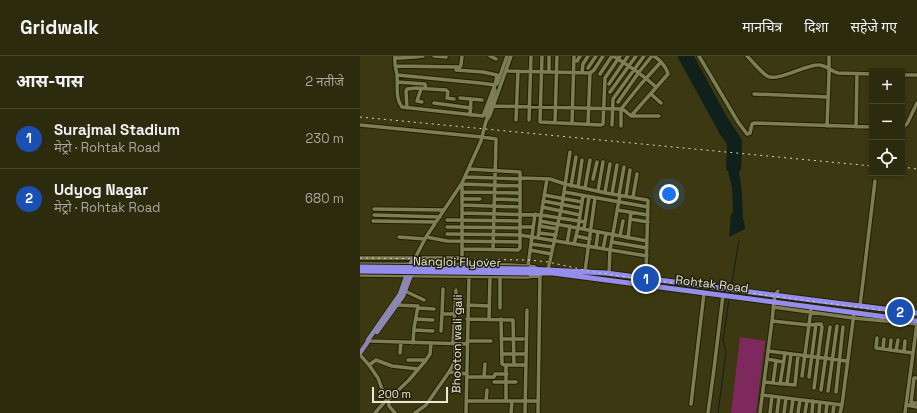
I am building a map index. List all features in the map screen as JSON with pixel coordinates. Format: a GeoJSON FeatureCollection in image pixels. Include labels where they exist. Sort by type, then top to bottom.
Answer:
{"type":"FeatureCollection","features":[{"type":"Feature","properties":{"kind":"highway","name":"Nangloi Flyover"},"geometry":{"type":"LineString","coordinates":[[360,265],[528,269],[551,271]]}},
{"type":"Feature","properties":{"kind":"highway","name":"Rohtak Road"},"geometry":{"type":"LineString","coordinates":[[540,269],[741,298],[811,310],[917,322]]}},
{"type":"Feature","properties":{"kind":"highway","name":"Nangloi Flyover"},"geometry":{"type":"LineString","coordinates":[[360,270],[540,269]]}},
{"type":"Feature","properties":{"kind":"highway","name":"Rohtak Road"},"geometry":{"type":"LineString","coordinates":[[551,271],[609,273],[726,289],[777,293],[860,306],[917,312]]}},
{"type":"Feature","properties":{"kind":"main road"},"geometry":{"type":"LineString","coordinates":[[368,341],[403,296],[415,258]]}},
{"type":"Feature","properties":{"kind":"main road"},"geometry":{"type":"LineString","coordinates":[[360,354],[400,294],[409,276]]}},
{"type":"Feature","properties":{"kind":"street"},"geometry":{"type":"LineString","coordinates":[[423,56],[406,58],[395,57],[398,101],[402,107],[483,116],[497,76],[483,72],[456,70]]}},
{"type":"Feature","properties":{"kind":"street"},"geometry":{"type":"LineString","coordinates":[[434,56],[446,57]]}},
{"type":"Feature","properties":{"kind":"street"},"geometry":{"type":"LineString","coordinates":[[395,66],[460,67],[463,56]]}},
{"type":"Feature","properties":{"kind":"street"},"geometry":{"type":"LineString","coordinates":[[490,56],[496,59]]}},
{"type":"Feature","properties":{"kind":"street"},"geometry":{"type":"LineString","coordinates":[[415,258],[425,238],[462,184],[469,169],[482,137],[487,114],[507,56]]}},
{"type":"Feature","properties":{"kind":"street"},"geometry":{"type":"LineString","coordinates":[[486,121],[494,106],[511,56]]}},
{"type":"Feature","properties":{"kind":"street"},"geometry":{"type":"LineString","coordinates":[[529,120],[530,56]]}},
{"type":"Feature","properties":{"kind":"street"},"geometry":{"type":"LineString","coordinates":[[542,56],[540,122],[588,124],[603,124],[605,78],[619,57]]}},
{"type":"Feature","properties":{"kind":"street"},"geometry":{"type":"LineString","coordinates":[[549,56],[549,72]]}},
{"type":"Feature","properties":{"kind":"street"},"geometry":{"type":"LineString","coordinates":[[555,122],[557,56]]}},
{"type":"Feature","properties":{"kind":"street"},"geometry":{"type":"LineString","coordinates":[[572,123],[574,56]]}},
{"type":"Feature","properties":{"kind":"street"},"geometry":{"type":"LineString","coordinates":[[577,61],[580,56]]}},
{"type":"Feature","properties":{"kind":"street"},"geometry":{"type":"LineString","coordinates":[[582,73],[583,64],[588,56]]}},
{"type":"Feature","properties":{"kind":"street"},"geometry":{"type":"LineString","coordinates":[[588,68],[596,56]]}},
{"type":"Feature","properties":{"kind":"street"},"geometry":{"type":"LineString","coordinates":[[588,124],[590,74],[603,56]]}},
{"type":"Feature","properties":{"kind":"street"},"geometry":{"type":"LineString","coordinates":[[600,74],[612,56],[619,57],[623,62],[639,72],[656,87]]}},
{"type":"Feature","properties":{"kind":"street"},"geometry":{"type":"LineString","coordinates":[[609,84],[628,56]]}},
{"type":"Feature","properties":{"kind":"street"},"geometry":{"type":"LineString","coordinates":[[610,92],[636,56]]}},
{"type":"Feature","properties":{"kind":"street"},"geometry":{"type":"LineString","coordinates":[[612,125],[613,98],[644,56]]}},
{"type":"Feature","properties":{"kind":"street"},"geometry":{"type":"LineString","coordinates":[[618,102],[639,72],[653,56],[661,62],[668,74],[631,116]]}},
{"type":"Feature","properties":{"kind":"street"},"geometry":{"type":"LineString","coordinates":[[700,56],[746,134],[750,133],[752,124],[754,123],[869,127]]}},
{"type":"Feature","properties":{"kind":"street"},"geometry":{"type":"LineString","coordinates":[[747,56],[768,77],[773,78],[815,65],[823,65],[833,72],[869,74]]}},
{"type":"Feature","properties":{"kind":"street"},"geometry":{"type":"LineString","coordinates":[[827,126],[829,56]]}},
{"type":"Feature","properties":{"kind":"street"},"geometry":{"type":"LineString","coordinates":[[621,126],[621,109],[661,62]]}},
{"type":"Feature","properties":{"kind":"street"},"geometry":{"type":"LineString","coordinates":[[506,71],[590,74]]}},
{"type":"Feature","properties":{"kind":"street"},"geometry":{"type":"LineString","coordinates":[[516,120],[518,71]]}},
{"type":"Feature","properties":{"kind":"street"},"geometry":{"type":"LineString","coordinates":[[856,127],[857,74]]}},
{"type":"Feature","properties":{"kind":"street"},"geometry":{"type":"LineString","coordinates":[[397,75],[495,85]]}},
{"type":"Feature","properties":{"kind":"street"},"geometry":{"type":"LineString","coordinates":[[905,75],[917,75]]}},
{"type":"Feature","properties":{"kind":"street"},"geometry":{"type":"LineString","coordinates":[[397,82],[425,84],[426,89]]}},
{"type":"Feature","properties":{"kind":"street"},"geometry":{"type":"LineString","coordinates":[[407,108],[406,90],[416,88],[446,90],[448,91],[447,98],[454,99]]}},
{"type":"Feature","properties":{"kind":"street"},"geometry":{"type":"LineString","coordinates":[[421,89],[417,101],[422,102]]}},
{"type":"Feature","properties":{"kind":"street"},"geometry":{"type":"LineString","coordinates":[[651,94],[661,103]]}},
{"type":"Feature","properties":{"kind":"street"},"geometry":{"type":"LineString","coordinates":[[754,94],[828,97]]}},
{"type":"Feature","properties":{"kind":"street"},"geometry":{"type":"LineString","coordinates":[[460,98],[482,100]]}},
{"type":"Feature","properties":{"kind":"street"},"geometry":{"type":"LineString","coordinates":[[470,115],[471,99]]}},
{"type":"Feature","properties":{"kind":"street"},"geometry":{"type":"LineString","coordinates":[[434,103],[470,108]]}},
{"type":"Feature","properties":{"kind":"street"},"geometry":{"type":"LineString","coordinates":[[905,126],[917,103]]}},
{"type":"Feature","properties":{"kind":"street"},"geometry":{"type":"LineString","coordinates":[[494,106],[621,109],[631,116],[658,116]]}},
{"type":"Feature","properties":{"kind":"street"},"geometry":{"type":"LineString","coordinates":[[360,125],[496,139],[493,249]]}},
{"type":"Feature","properties":{"kind":"street"},"geometry":{"type":"LineString","coordinates":[[551,271],[553,247],[560,217],[570,152]]}},
{"type":"Feature","properties":{"kind":"street"},"geometry":{"type":"LineString","coordinates":[[571,186],[576,157]]}},
{"type":"Feature","properties":{"kind":"street"},"geometry":{"type":"LineString","coordinates":[[578,187],[582,160]]}},
{"type":"Feature","properties":{"kind":"street"},"geometry":{"type":"LineString","coordinates":[[585,188],[590,160]]}},
{"type":"Feature","properties":{"kind":"street"},"geometry":{"type":"LineString","coordinates":[[593,179],[597,162]]}},
{"type":"Feature","properties":{"kind":"street"},"geometry":{"type":"LineString","coordinates":[[598,191],[603,162]]}},
{"type":"Feature","properties":{"kind":"street"},"geometry":{"type":"LineString","coordinates":[[605,192],[610,164]]}},
{"type":"Feature","properties":{"kind":"street"},"geometry":{"type":"LineString","coordinates":[[612,194],[617,165]]}},
{"type":"Feature","properties":{"kind":"street"},"geometry":{"type":"LineString","coordinates":[[609,273],[610,250],[624,167]]}},
{"type":"Feature","properties":{"kind":"street"},"geometry":{"type":"LineString","coordinates":[[462,249],[519,250],[520,248],[521,173],[519,171],[469,169]]}},
{"type":"Feature","properties":{"kind":"street"},"geometry":{"type":"LineString","coordinates":[[626,196],[630,170]]}},
{"type":"Feature","properties":{"kind":"street"},"geometry":{"type":"LineString","coordinates":[[633,197],[637,174]]}},
{"type":"Feature","properties":{"kind":"street"},"geometry":{"type":"LineString","coordinates":[[465,177],[547,179],[571,186],[647,200],[648,222],[646,273]]}},
{"type":"Feature","properties":{"kind":"street"},"geometry":{"type":"LineString","coordinates":[[587,177],[600,180]]}},
{"type":"Feature","properties":{"kind":"street"},"geometry":{"type":"LineString","coordinates":[[538,238],[547,179]]}},
{"type":"Feature","properties":{"kind":"street"},"geometry":{"type":"LineString","coordinates":[[860,306],[875,181]]}},
{"type":"Feature","properties":{"kind":"street"},"geometry":{"type":"LineString","coordinates":[[462,184],[520,186]]}},
{"type":"Feature","properties":{"kind":"street"},"geometry":{"type":"LineString","coordinates":[[462,184],[462,264]]}},
{"type":"Feature","properties":{"kind":"street"},"geometry":{"type":"LineString","coordinates":[[462,192],[520,193]]}},
{"type":"Feature","properties":{"kind":"street"},"geometry":{"type":"LineString","coordinates":[[564,192],[648,207]]}},
{"type":"Feature","properties":{"kind":"street"},"geometry":{"type":"LineString","coordinates":[[544,194],[582,202]]}},
{"type":"Feature","properties":{"kind":"street"},"geometry":{"type":"LineString","coordinates":[[574,244],[583,196]]}},
{"type":"Feature","properties":{"kind":"street"},"geometry":{"type":"LineString","coordinates":[[584,229],[589,197]]}},
{"type":"Feature","properties":{"kind":"street"},"geometry":{"type":"LineString","coordinates":[[585,271],[595,198]]}},
{"type":"Feature","properties":{"kind":"street"},"geometry":{"type":"LineString","coordinates":[[462,199],[480,199]]}},
{"type":"Feature","properties":{"kind":"street"},"geometry":{"type":"LineString","coordinates":[[495,199],[520,200]]}},
{"type":"Feature","properties":{"kind":"street"},"geometry":{"type":"LineString","coordinates":[[543,201],[581,208]]}},
{"type":"Feature","properties":{"kind":"street"},"geometry":{"type":"LineString","coordinates":[[462,205],[520,207]]}},
{"type":"Feature","properties":{"kind":"street"},"geometry":{"type":"LineString","coordinates":[[542,207],[580,215]]}},
{"type":"Feature","properties":{"kind":"street"},"geometry":{"type":"LineString","coordinates":[[374,209],[444,210]]}},
{"type":"Feature","properties":{"kind":"street"},"geometry":{"type":"LineString","coordinates":[[617,210],[648,215]]}},
{"type":"Feature","properties":{"kind":"street"},"geometry":{"type":"LineString","coordinates":[[628,238],[631,212]]}},
{"type":"Feature","properties":{"kind":"street"},"geometry":{"type":"LineString","coordinates":[[462,213],[541,214],[585,222]]}},
{"type":"Feature","properties":{"kind":"street"},"geometry":{"type":"LineString","coordinates":[[360,265],[462,264],[528,269],[535,214]]}},
{"type":"Feature","properties":{"kind":"street"},"geometry":{"type":"LineString","coordinates":[[374,215],[440,216]]}},
{"type":"Feature","properties":{"kind":"street"},"geometry":{"type":"LineString","coordinates":[[630,219],[648,222]]}},
{"type":"Feature","properties":{"kind":"street"},"geometry":{"type":"LineString","coordinates":[[447,220],[520,221]]}},
{"type":"Feature","properties":{"kind":"street"},"geometry":{"type":"LineString","coordinates":[[373,221],[436,222]]}},
{"type":"Feature","properties":{"kind":"street"},"geometry":{"type":"LineString","coordinates":[[540,221],[647,241]]}},
{"type":"Feature","properties":{"kind":"street"},"geometry":{"type":"LineString","coordinates":[[620,236],[623,221]]}},
{"type":"Feature","properties":{"kind":"street"},"geometry":{"type":"LineString","coordinates":[[540,226],[557,229]]}},
{"type":"Feature","properties":{"kind":"street"},"geometry":{"type":"LineString","coordinates":[[567,243],[570,226]]}},
{"type":"Feature","properties":{"kind":"street"},"geometry":{"type":"LineString","coordinates":[[447,227],[533,227]]}},
{"type":"Feature","properties":{"kind":"street"},"geometry":{"type":"LineString","coordinates":[[526,227],[526,236]]}},
{"type":"Feature","properties":{"kind":"street"},"geometry":{"type":"LineString","coordinates":[[596,247],[598,232]]}},
{"type":"Feature","properties":{"kind":"street"},"geometry":{"type":"LineString","coordinates":[[539,233],[556,235]]}},
{"type":"Feature","properties":{"kind":"street"},"geometry":{"type":"LineString","coordinates":[[447,234],[520,235],[647,256]]}},
{"type":"Feature","properties":{"kind":"street"},"geometry":{"type":"LineString","coordinates":[[603,248],[606,234]]}},
{"type":"Feature","properties":{"kind":"street"},"geometry":{"type":"LineString","coordinates":[[576,236],[590,239]]}},
{"type":"Feature","properties":{"kind":"street"},"geometry":{"type":"LineString","coordinates":[[399,237],[462,242],[520,242]]}},
{"type":"Feature","properties":{"kind":"street"},"geometry":{"type":"LineString","coordinates":[[612,242],[647,248]]}},
{"type":"Feature","properties":{"kind":"street"},"geometry":{"type":"LineString","coordinates":[[531,244],[553,247]]}},
{"type":"Feature","properties":{"kind":"street"},"geometry":{"type":"LineString","coordinates":[[530,250],[552,254]]}},
{"type":"Feature","properties":{"kind":"street"},"geometry":{"type":"LineString","coordinates":[[360,258],[462,258]]}},
{"type":"Feature","properties":{"kind":"street","name":"Rohtak Road"},"geometry":{"type":"LineString","coordinates":[[360,275],[527,277],[540,275],[551,271]]}},
{"type":"Feature","properties":{"kind":"street"},"geometry":{"type":"LineString","coordinates":[[538,413],[540,275]]}},
{"type":"Feature","properties":{"kind":"street","name":"Bhooton wali gali"},"geometry":{"type":"LineString","coordinates":[[466,413],[469,276]]}},
{"type":"Feature","properties":{"kind":"street"},"geometry":{"type":"LineString","coordinates":[[488,319],[490,277]]}},
{"type":"Feature","properties":{"kind":"street"},"geometry":{"type":"LineString","coordinates":[[500,277],[500,308]]}},
{"type":"Feature","properties":{"kind":"street"},"geometry":{"type":"LineString","coordinates":[[441,331],[443,289]]}},
{"type":"Feature","properties":{"kind":"street"},"geometry":{"type":"LineString","coordinates":[[415,413],[426,405],[455,361],[454,344],[456,290]]}},
{"type":"Feature","properties":{"kind":"street"},"geometry":{"type":"LineString","coordinates":[[405,291],[424,300]]}},
{"type":"Feature","properties":{"kind":"street"},"geometry":{"type":"LineString","coordinates":[[691,404],[704,293]]}},
{"type":"Feature","properties":{"kind":"street"},"geometry":{"type":"LineString","coordinates":[[760,413],[774,304],[777,293]]}},
{"type":"Feature","properties":{"kind":"street"},"geometry":{"type":"LineString","coordinates":[[708,413],[724,296]]}},
{"type":"Feature","properties":{"kind":"street"},"geometry":{"type":"LineString","coordinates":[[397,305],[417,305],[418,308],[434,310]]}},
{"type":"Feature","properties":{"kind":"street"},"geometry":{"type":"LineString","coordinates":[[468,306],[489,306]]}},
{"type":"Feature","properties":{"kind":"street"},"geometry":{"type":"LineString","coordinates":[[413,342],[418,308]]}},
{"type":"Feature","properties":{"kind":"street"},"geometry":{"type":"LineString","coordinates":[[525,413],[527,310]]}},
{"type":"Feature","properties":{"kind":"street"},"geometry":{"type":"LineString","coordinates":[[802,376],[811,310]]}},
{"type":"Feature","properties":{"kind":"street"},"geometry":{"type":"LineString","coordinates":[[442,314],[455,314]]}},
{"type":"Feature","properties":{"kind":"street"},"geometry":{"type":"LineString","coordinates":[[840,413],[854,315]]}},
{"type":"Feature","properties":{"kind":"street"},"geometry":{"type":"LineString","coordinates":[[468,318],[512,320],[514,365]]}},
{"type":"Feature","properties":{"kind":"street"},"geometry":{"type":"LineString","coordinates":[[416,319],[433,320]]}},
{"type":"Feature","properties":{"kind":"street"},"geometry":{"type":"LineString","coordinates":[[501,319],[502,364],[526,365]]}},
{"type":"Feature","properties":{"kind":"street"},"geometry":{"type":"LineString","coordinates":[[772,321],[809,325],[821,324],[819,358],[814,388]]}},
{"type":"Feature","properties":{"kind":"street"},"geometry":{"type":"LineString","coordinates":[[905,413],[917,322]]}},
{"type":"Feature","properties":{"kind":"street"},"geometry":{"type":"LineString","coordinates":[[809,377],[816,324]]}},
{"type":"Feature","properties":{"kind":"street"},"geometry":{"type":"LineString","coordinates":[[828,391],[837,326]]}},
{"type":"Feature","properties":{"kind":"street"},"geometry":{"type":"LineString","coordinates":[[821,390],[830,327]]}},
{"type":"Feature","properties":{"kind":"street"},"geometry":{"type":"LineString","coordinates":[[836,392],[843,327]]}},
{"type":"Feature","properties":{"kind":"street"},"geometry":{"type":"LineString","coordinates":[[414,330],[433,331]]}},
{"type":"Feature","properties":{"kind":"street"},"geometry":{"type":"LineString","coordinates":[[877,338],[876,348],[913,353]]}},
{"type":"Feature","properties":{"kind":"street"},"geometry":{"type":"LineString","coordinates":[[501,339],[523,339]]}},
{"type":"Feature","properties":{"kind":"street"},"geometry":{"type":"LineString","coordinates":[[883,349],[884,339]]}},
{"type":"Feature","properties":{"kind":"street"},"geometry":{"type":"LineString","coordinates":[[890,350],[891,340]]}},
{"type":"Feature","properties":{"kind":"street"},"geometry":{"type":"LineString","coordinates":[[896,351],[898,340]]}},
{"type":"Feature","properties":{"kind":"street"},"geometry":{"type":"LineString","coordinates":[[368,341],[454,344],[491,341]]}},
{"type":"Feature","properties":{"kind":"street"},"geometry":{"type":"LineString","coordinates":[[904,352],[905,341]]}},
{"type":"Feature","properties":{"kind":"street"},"geometry":{"type":"LineString","coordinates":[[400,342],[400,353]]}},
{"type":"Feature","properties":{"kind":"street"},"geometry":{"type":"LineString","coordinates":[[375,413],[409,380],[426,360],[430,354],[431,343]]}},
{"type":"Feature","properties":{"kind":"street"},"geometry":{"type":"LineString","coordinates":[[768,351],[847,361]]}},
{"type":"Feature","properties":{"kind":"street"},"geometry":{"type":"LineString","coordinates":[[780,384],[784,353]]}},
{"type":"Feature","properties":{"kind":"street"},"geometry":{"type":"LineString","coordinates":[[360,354],[378,378],[388,399],[389,406],[395,413]]}},
{"type":"Feature","properties":{"kind":"street"},"geometry":{"type":"LineString","coordinates":[[502,354],[526,354]]}},
{"type":"Feature","properties":{"kind":"street"},"geometry":{"type":"LineString","coordinates":[[787,384],[791,354]]}},
{"type":"Feature","properties":{"kind":"street"},"geometry":{"type":"LineString","coordinates":[[764,382],[795,385],[798,355]]}},
{"type":"Feature","properties":{"kind":"street"},"geometry":{"type":"LineString","coordinates":[[767,359],[783,362]]}},
{"type":"Feature","properties":{"kind":"street"},"geometry":{"type":"LineString","coordinates":[[369,365],[376,360],[392,366],[418,369]]}},
{"type":"Feature","properties":{"kind":"street"},"geometry":{"type":"LineString","coordinates":[[408,360],[426,360]]}},
{"type":"Feature","properties":{"kind":"street"},"geometry":{"type":"LineString","coordinates":[[773,383],[776,361]]}},
{"type":"Feature","properties":{"kind":"street"},"geometry":{"type":"LineString","coordinates":[[484,377],[485,364]]}},
{"type":"Feature","properties":{"kind":"street"},"geometry":{"type":"LineString","coordinates":[[506,365],[506,401]]}},
{"type":"Feature","properties":{"kind":"street"},"geometry":{"type":"LineString","coordinates":[[449,372],[484,377],[494,377],[496,373],[507,374]]}},
{"type":"Feature","properties":{"kind":"street"},"geometry":{"type":"LineString","coordinates":[[917,378],[914,378],[911,403],[917,403]]}},
{"type":"Feature","properties":{"kind":"street"},"geometry":{"type":"LineString","coordinates":[[494,382],[516,382]]}},
{"type":"Feature","properties":{"kind":"street"},"geometry":{"type":"LineString","coordinates":[[486,401],[487,390]]}},
{"type":"Feature","properties":{"kind":"street"},"geometry":{"type":"LineString","coordinates":[[762,395],[842,405]]}},
{"type":"Feature","properties":{"kind":"street"},"geometry":{"type":"LineString","coordinates":[[770,413],[772,396]]}},
{"type":"Feature","properties":{"kind":"street"},"geometry":{"type":"LineString","coordinates":[[777,413],[779,397]]}},
{"type":"Feature","properties":{"kind":"street"},"geometry":{"type":"LineString","coordinates":[[784,413],[786,398]]}},
{"type":"Feature","properties":{"kind":"street"},"geometry":{"type":"LineString","coordinates":[[791,413],[793,399]]}},
{"type":"Feature","properties":{"kind":"street"},"geometry":{"type":"LineString","coordinates":[[798,413],[800,400]]}},
{"type":"Feature","properties":{"kind":"street"},"geometry":{"type":"LineString","coordinates":[[805,413],[807,400]]}},
{"type":"Feature","properties":{"kind":"street"},"geometry":{"type":"LineString","coordinates":[[466,401],[538,401]]}},
{"type":"Feature","properties":{"kind":"street"},"geometry":{"type":"LineString","coordinates":[[511,413],[512,401]]}},
{"type":"Feature","properties":{"kind":"street"},"geometry":{"type":"LineString","coordinates":[[812,413],[814,401]]}},
{"type":"Feature","properties":{"kind":"street"},"geometry":{"type":"LineString","coordinates":[[819,413],[820,402]]}},
{"type":"Feature","properties":{"kind":"street"},"geometry":{"type":"LineString","coordinates":[[826,413],[827,403]]}},
{"type":"Feature","properties":{"kind":"street"},"geometry":{"type":"LineString","coordinates":[[833,413],[834,404]]}},
{"type":"Feature","properties":{"kind":"street"},"geometry":{"type":"LineString","coordinates":[[906,405],[917,407]]}},
{"type":"Feature","properties":{"kind":"shaded area"},"geometry":{"type":"Polygon","coordinates":[[[677,56],[694,56],[727,117],[742,140],[741,170],[739,171],[745,229],[729,237],[731,214],[733,213],[732,188],[728,171],[726,170],[727,144],[721,136],[677,56]]]}},
{"type":"Feature","properties":{"kind":"shaded area"},"geometry":{"type":"Polygon","coordinates":[[[740,337],[765,341],[756,413],[731,413],[740,337]]]}},
{"type":"Feature","properties":{"kind":"waterway"},"geometry":{"type":"LineString","coordinates":[[731,288],[739,241]]}},
{"type":"Feature","properties":{"kind":"waterway"},"geometry":{"type":"LineString","coordinates":[[718,413],[726,352],[723,340],[729,299]]}},
{"type":"Feature","properties":{"kind":"tunnel"},"geometry":{"type":"LineString","coordinates":[[875,181],[876,176]]}},
{"type":"Feature","properties":{"kind":"railway"},"geometry":{"type":"LineString","coordinates":[[360,117],[869,166]]}},
{"type":"Feature","properties":{"kind":"railway"},"geometry":{"type":"LineString","coordinates":[[905,167],[917,169]]}},
{"type":"Feature","properties":{"kind":"railway"},"geometry":{"type":"LineString","coordinates":[[360,258],[529,260],[548,262],[620,276],[917,315]]}},
{"type":"Feature","properties":{"kind":"place","name":"Surajmal Stadium"},"geometry":{"type":"Point","coordinates":[646,279]}},
{"type":"Feature","properties":{"kind":"place","name":"Udyog Nagar"},"geometry":{"type":"Point","coordinates":[900,312]}}]}
